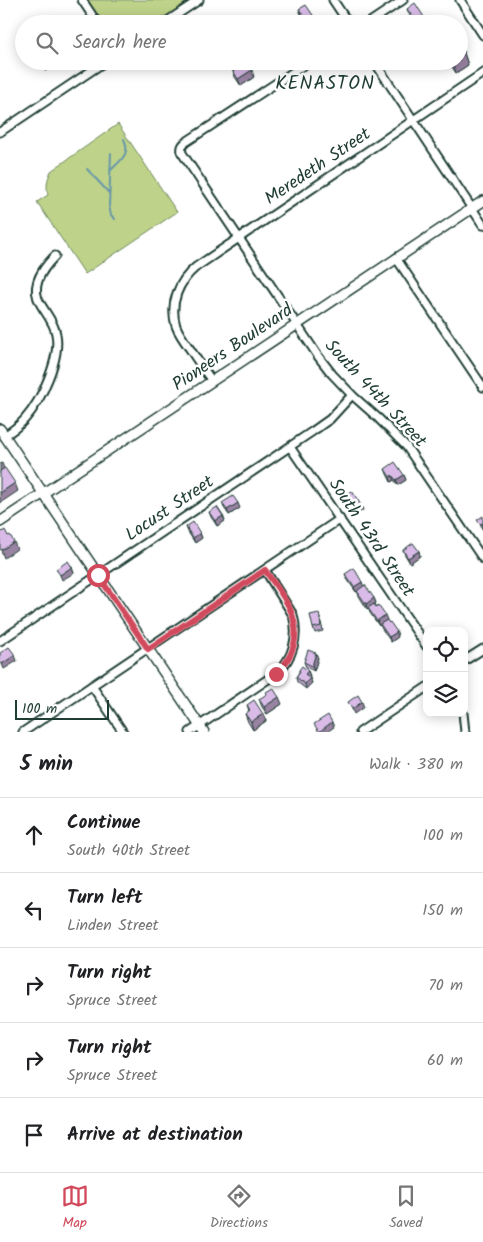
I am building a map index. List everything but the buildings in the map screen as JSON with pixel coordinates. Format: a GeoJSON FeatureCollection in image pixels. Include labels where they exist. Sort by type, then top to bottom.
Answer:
{"type":"FeatureCollection","features":[{"type":"Feature","properties":{"kind":"main road","name":"Pioneers Boulevard"},"geometry":{"type":"LineString","coordinates":[[0,522],[483,201]]}},
{"type":"Feature","properties":{"kind":"main road"},"geometry":{"type":"LineString","coordinates":[[2,432],[202,729]]}},
{"type":"Feature","properties":{"kind":"street"},"geometry":{"type":"LineString","coordinates":[[82,0],[92,15]]}},
{"type":"Feature","properties":{"kind":"street"},"geometry":{"type":"LineString","coordinates":[[176,15],[199,0]]}},
{"type":"Feature","properties":{"kind":"street"},"geometry":{"type":"LineString","coordinates":[[333,0],[343,15]]}},
{"type":"Feature","properties":{"kind":"street"},"geometry":{"type":"LineString","coordinates":[[380,15],[402,0]]}},
{"type":"Feature","properties":{"kind":"street"},"geometry":{"type":"LineString","coordinates":[[460,0],[483,35]]}},
{"type":"Feature","properties":{"kind":"street"},"geometry":{"type":"LineString","coordinates":[[0,132],[93,70]]}},
{"type":"Feature","properties":{"kind":"street","name":"South 44th Street"},"geometry":{"type":"LineString","coordinates":[[296,70],[182,145],[181,149],[184,157],[240,238],[296,325],[323,362],[352,396],[378,418],[406,446],[483,559]]}},
{"type":"Feature","properties":{"kind":"street"},"geometry":{"type":"LineString","coordinates":[[380,70],[483,225]]}},
{"type":"Feature","properties":{"kind":"street","name":"Meredeth Street"},"geometry":{"type":"LineString","coordinates":[[212,381],[176,326],[174,307],[177,292],[190,272],[483,73]]}},
{"type":"Feature","properties":{"kind":"street"},"geometry":{"type":"LineString","coordinates":[[2,432],[17,427],[32,411],[43,391],[51,370],[57,336],[52,322],[38,298],[36,290],[38,278],[45,266],[55,256]]}},
{"type":"Feature","properties":{"kind":"street"},"geometry":{"type":"LineString","coordinates":[[396,258],[483,386]]}},
{"type":"Feature","properties":{"kind":"street","name":"Locust Street"},"geometry":{"type":"LineString","coordinates":[[0,641],[313,432],[330,419],[352,396]]}},
{"type":"Feature","properties":{"kind":"street","name":"South 43rd Street"},"geometry":{"type":"LineString","coordinates":[[290,446],[423,642]]}},
{"type":"Feature","properties":{"kind":"street"},"geometry":{"type":"LineString","coordinates":[[23,732],[340,520]]}},
{"type":"Feature","properties":{"kind":"street"},"geometry":{"type":"LineString","coordinates":[[190,732],[202,729],[276,674],[288,661],[295,642],[296,632],[293,615],[265,570]]}},
{"type":"Feature","properties":{"kind":"street"},"geometry":{"type":"LineString","coordinates":[[468,658],[483,649]]}},
{"type":"Feature","properties":{"kind":"street"},"geometry":{"type":"LineString","coordinates":[[92,686],[123,732]]}},
{"type":"Feature","properties":{"kind":"street"},"geometry":{"type":"LineString","coordinates":[[360,732],[423,690]]}},
{"type":"Feature","properties":{"kind":"street"},"geometry":{"type":"LineString","coordinates":[[463,717],[465,732]]}},
{"type":"Feature","properties":{"kind":"green space"},"geometry":{"type":"Polygon","coordinates":[[[82,0],[199,0],[176,15],[92,15],[82,0]]]}},
{"type":"Feature","properties":{"kind":"green space"},"geometry":{"type":"Polygon","coordinates":[[[118,124],[177,212],[85,274],[37,202],[48,195],[47,183],[51,171],[118,124]]]}},
{"type":"Feature","properties":{"kind":"waterway"},"geometry":{"type":"LineString","coordinates":[[111,170],[126,153],[124,139]]}},
{"type":"Feature","properties":{"kind":"waterway"},"geometry":{"type":"LineString","coordinates":[[111,153],[109,206],[111,215],[115,219]]}},
{"type":"Feature","properties":{"kind":"waterway"},"geometry":{"type":"LineString","coordinates":[[87,169],[109,193]]}},
{"type":"Feature","properties":{"kind":"district","name":"KENASTON"},"geometry":{"type":"Point","coordinates":[325,84]}},
{"type":"Feature","properties":{"kind":"route"},"geometry":{"type":"LineString","coordinates":[[98,575],[148,649],[265,570],[293,615],[296,632],[295,642],[288,661],[276,674]]}}]}
